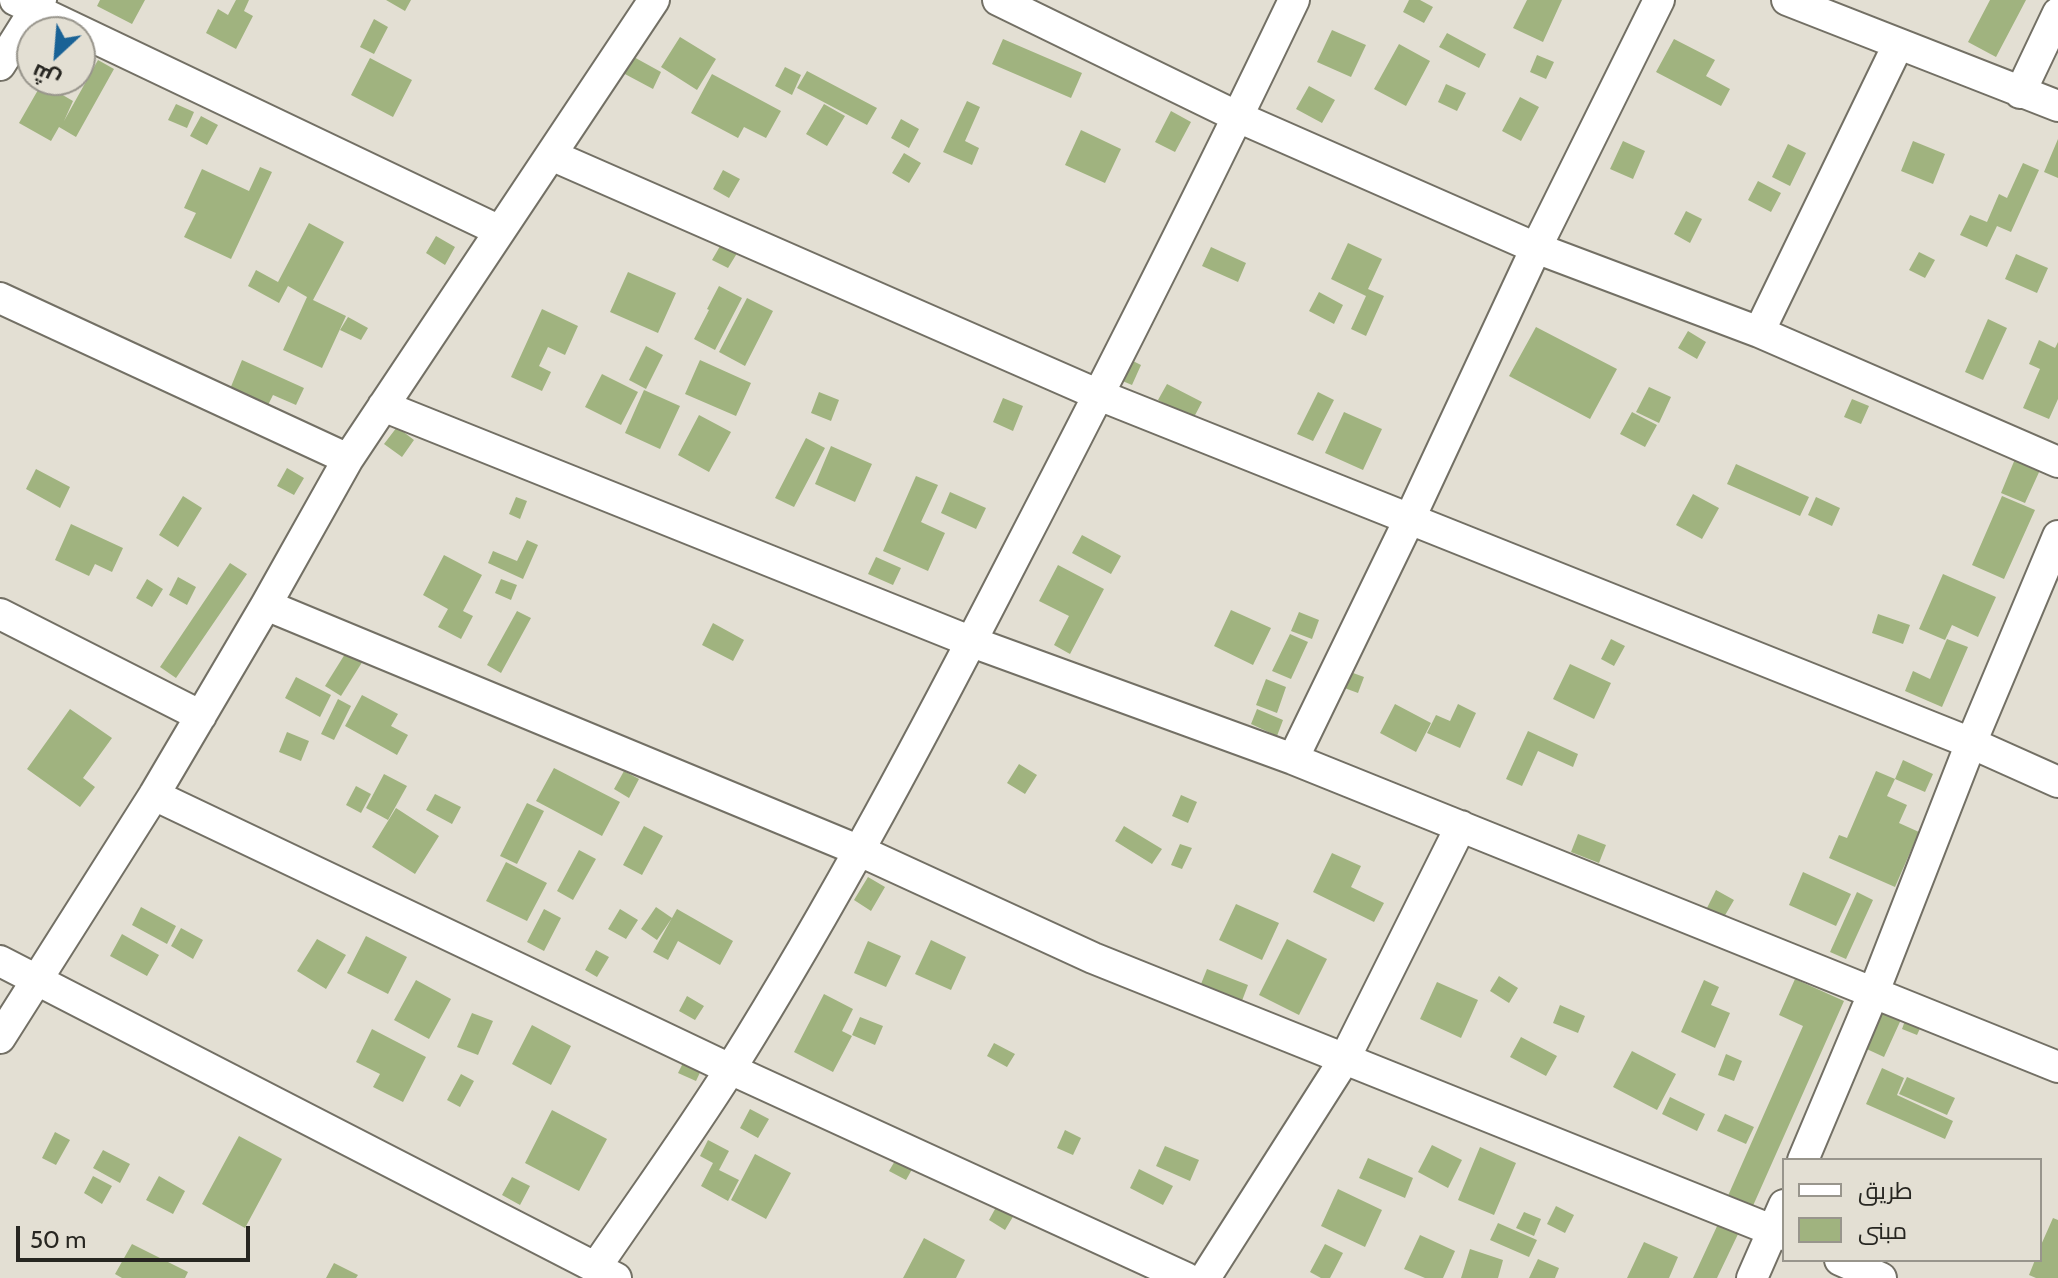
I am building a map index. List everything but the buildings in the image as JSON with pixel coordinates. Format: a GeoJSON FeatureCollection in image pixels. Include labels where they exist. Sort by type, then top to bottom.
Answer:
{"type":"FeatureCollection","features":[{"type":"Feature","properties":{"kind":"street"},"geometry":{"type":"LineString","coordinates":[[998,0],[1238,117],[1536,248],[1759,332],[2058,462]]}},
{"type":"Feature","properties":{"kind":"street"},"geometry":{"type":"LineString","coordinates":[[0,961],[606,1273],[860,851],[1099,395],[1294,0]]}},
{"type":"Feature","properties":{"kind":"street"},"geometry":{"type":"LineString","coordinates":[[1293,759],[1536,248],[1659,0]]}},
{"type":"Feature","properties":{"kind":"street"},"geometry":{"type":"LineString","coordinates":[[1787,0],[2058,106]]}},
{"type":"Feature","properties":{"kind":"street"},"geometry":{"type":"LineString","coordinates":[[0,1038],[154,795],[348,459],[551,155],[649,1]]}},
{"type":"Feature","properties":{"kind":"street"},"geometry":{"type":"LineString","coordinates":[[0,65],[30,3],[500,231]]}},
{"type":"Feature","properties":{"kind":"street"},"geometry":{"type":"LineString","coordinates":[[2020,93],[2058,13]]}},
{"type":"Feature","properties":{"kind":"street"},"geometry":{"type":"LineString","coordinates":[[1759,332],[1898,45]]}},
{"type":"Feature","properties":{"kind":"street"},"geometry":{"type":"LineString","coordinates":[[551,155],[1099,395],[1971,743],[2058,782]]}},
{"type":"Feature","properties":{"kind":"street"},"geometry":{"type":"LineString","coordinates":[[0,298],[348,459]]}},
{"type":"Feature","properties":{"kind":"street"},"geometry":{"type":"LineString","coordinates":[[383,406],[972,642],[1293,759],[2058,1067]]}},
{"type":"Feature","properties":{"kind":"street"},"geometry":{"type":"LineString","coordinates":[[1804,1158],[2058,536]]}},
{"type":"Feature","properties":{"kind":"street"},"geometry":{"type":"LineString","coordinates":[[266,605],[860,851],[1093,958],[1344,1060],[1780,1223],[1752,1278]]}},
{"type":"Feature","properties":{"kind":"street"},"geometry":{"type":"LineString","coordinates":[[0,614],[201,716]]}},
{"type":"Feature","properties":{"kind":"street"},"geometry":{"type":"LineString","coordinates":[[154,795],[730,1069],[1186,1278]]}},
{"type":"Feature","properties":{"kind":"street"},"geometry":{"type":"LineString","coordinates":[[1205,1278],[1344,1060],[1461,826]]}},
{"type":"Feature","properties":{"kind":"street"},"geometry":{"type":"LineString","coordinates":[[1845,1262],[1881,1278]]}}]}
